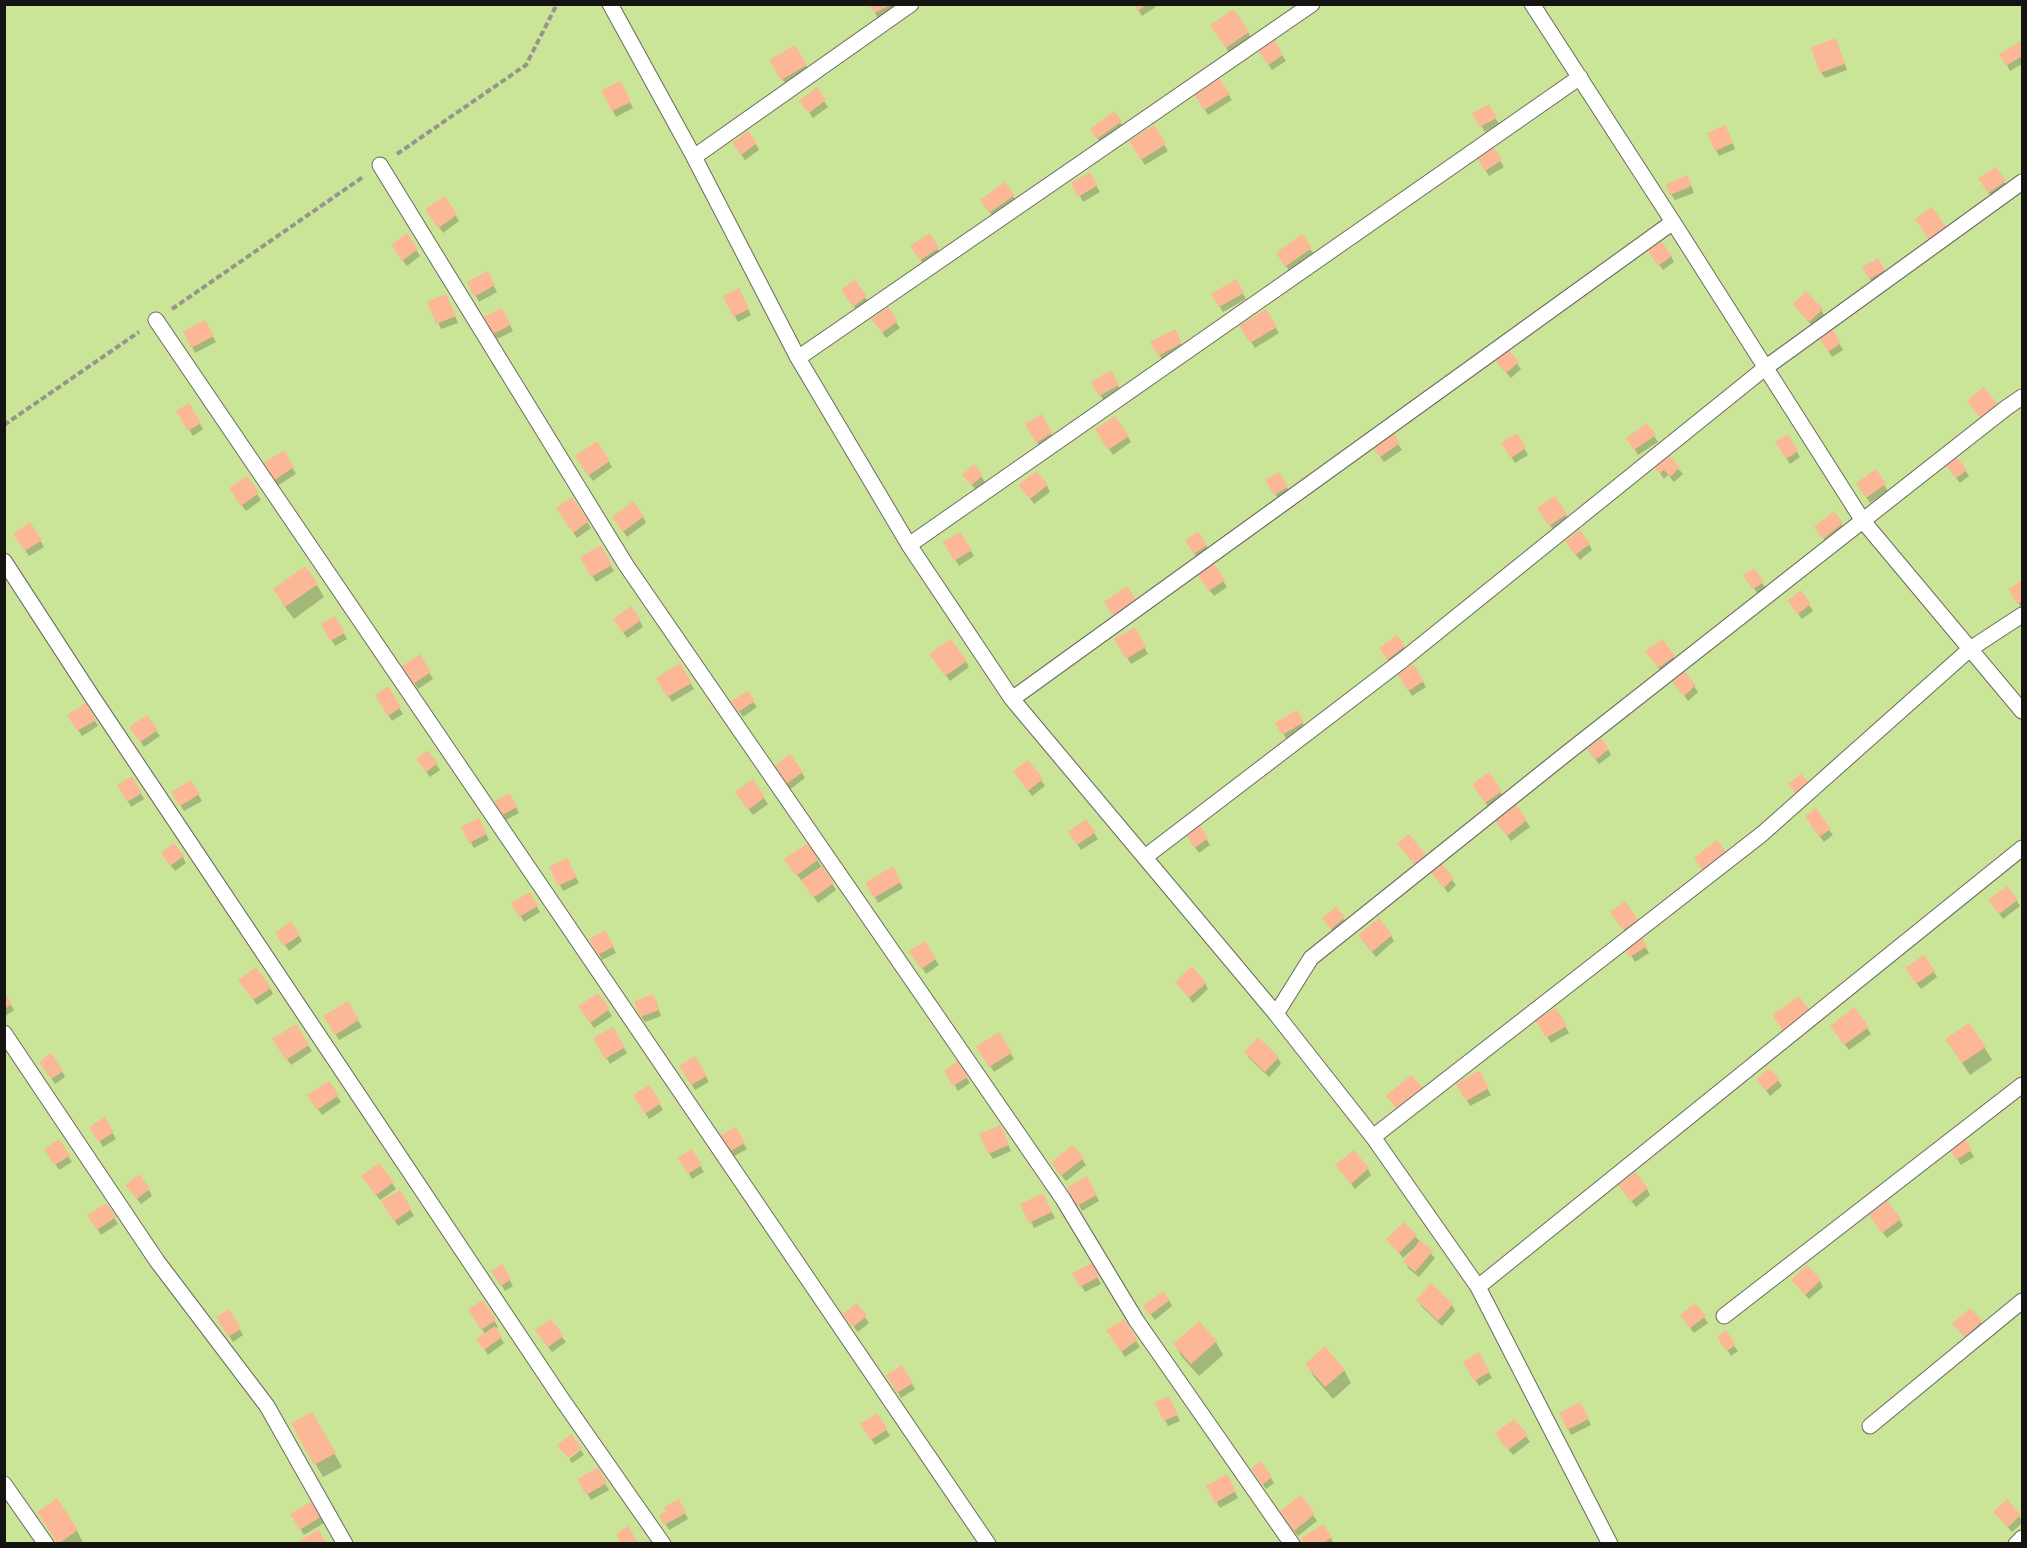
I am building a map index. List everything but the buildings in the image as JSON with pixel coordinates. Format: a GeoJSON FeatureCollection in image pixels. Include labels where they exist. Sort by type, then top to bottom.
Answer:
{"type":"FeatureCollection","features":[{"type":"Feature","properties":{"kind":"lane"},"geometry":{"type":"LineString","coordinates":[[610,4],[694,158],[798,358],[909,544],[1012,699],[1276,1014],[1373,1137],[1478,1287],[1610,1544]]}},
{"type":"Feature","properties":{"kind":"lane"},"geometry":{"type":"LineString","coordinates":[[694,158],[911,4]]}},
{"type":"Feature","properties":{"kind":"lane"},"geometry":{"type":"LineString","coordinates":[[798,358],[1312,4]]}},
{"type":"Feature","properties":{"kind":"lane"},"geometry":{"type":"LineString","coordinates":[[1532,4],[1863,521],[2022,711]]}},
{"type":"Feature","properties":{"kind":"lane"},"geometry":{"type":"LineString","coordinates":[[909,544],[1580,77]]}},
{"type":"Feature","properties":{"kind":"lane"},"geometry":{"type":"LineString","coordinates":[[380,165],[626,565],[1056,1189],[1136,1320],[1292,1544]]}},
{"type":"Feature","properties":{"kind":"lane"},"geometry":{"type":"LineString","coordinates":[[1145,857],[1404,659],[1766,368],[2022,182]]}},
{"type":"Feature","properties":{"kind":"lane"},"geometry":{"type":"LineString","coordinates":[[1012,699],[1673,222]]}},
{"type":"Feature","properties":{"kind":"lane"},"geometry":{"type":"LineString","coordinates":[[156,320],[988,1544]]}},
{"type":"Feature","properties":{"kind":"lane"},"geometry":{"type":"LineString","coordinates":[[1276,1014],[1311,958],[1562,757],[2022,397]]}},
{"type":"Feature","properties":{"kind":"lane"},"geometry":{"type":"LineString","coordinates":[[4,561],[554,1388],[663,1544]]}},
{"type":"Feature","properties":{"kind":"lane"},"geometry":{"type":"LineString","coordinates":[[1373,1137],[1762,834],[1970,649],[2022,615]]}},
{"type":"Feature","properties":{"kind":"lane"},"geometry":{"type":"LineString","coordinates":[[1478,1287],[2022,848]]}},
{"type":"Feature","properties":{"kind":"lane"},"geometry":{"type":"LineString","coordinates":[[4,1033],[157,1261],[267,1406],[345,1544]]}},
{"type":"Feature","properties":{"kind":"lane"},"geometry":{"type":"LineString","coordinates":[[1724,1316],[2022,1085]]}},
{"type":"Feature","properties":{"kind":"lane"},"geometry":{"type":"LineString","coordinates":[[1870,1426],[2022,1300]]}},
{"type":"Feature","properties":{"kind":"lane"},"geometry":{"type":"LineString","coordinates":[[4,1484],[46,1544]]}},
{"type":"Feature","properties":{"kind":"lane"},"geometry":{"type":"LineString","coordinates":[[2016,1544],[2022,1538]]}},
{"type":"Feature","properties":{"kind":"path"},"geometry":{"type":"LineString","coordinates":[[4,425],[526,65],[557,4]]}},
{"type":"Feature","properties":{"kind":"green space"},"geometry":{"type":"Polygon","coordinates":[[[5,5],[2022,5],[2022,1543],[5,1543],[5,5]]]}}]}
